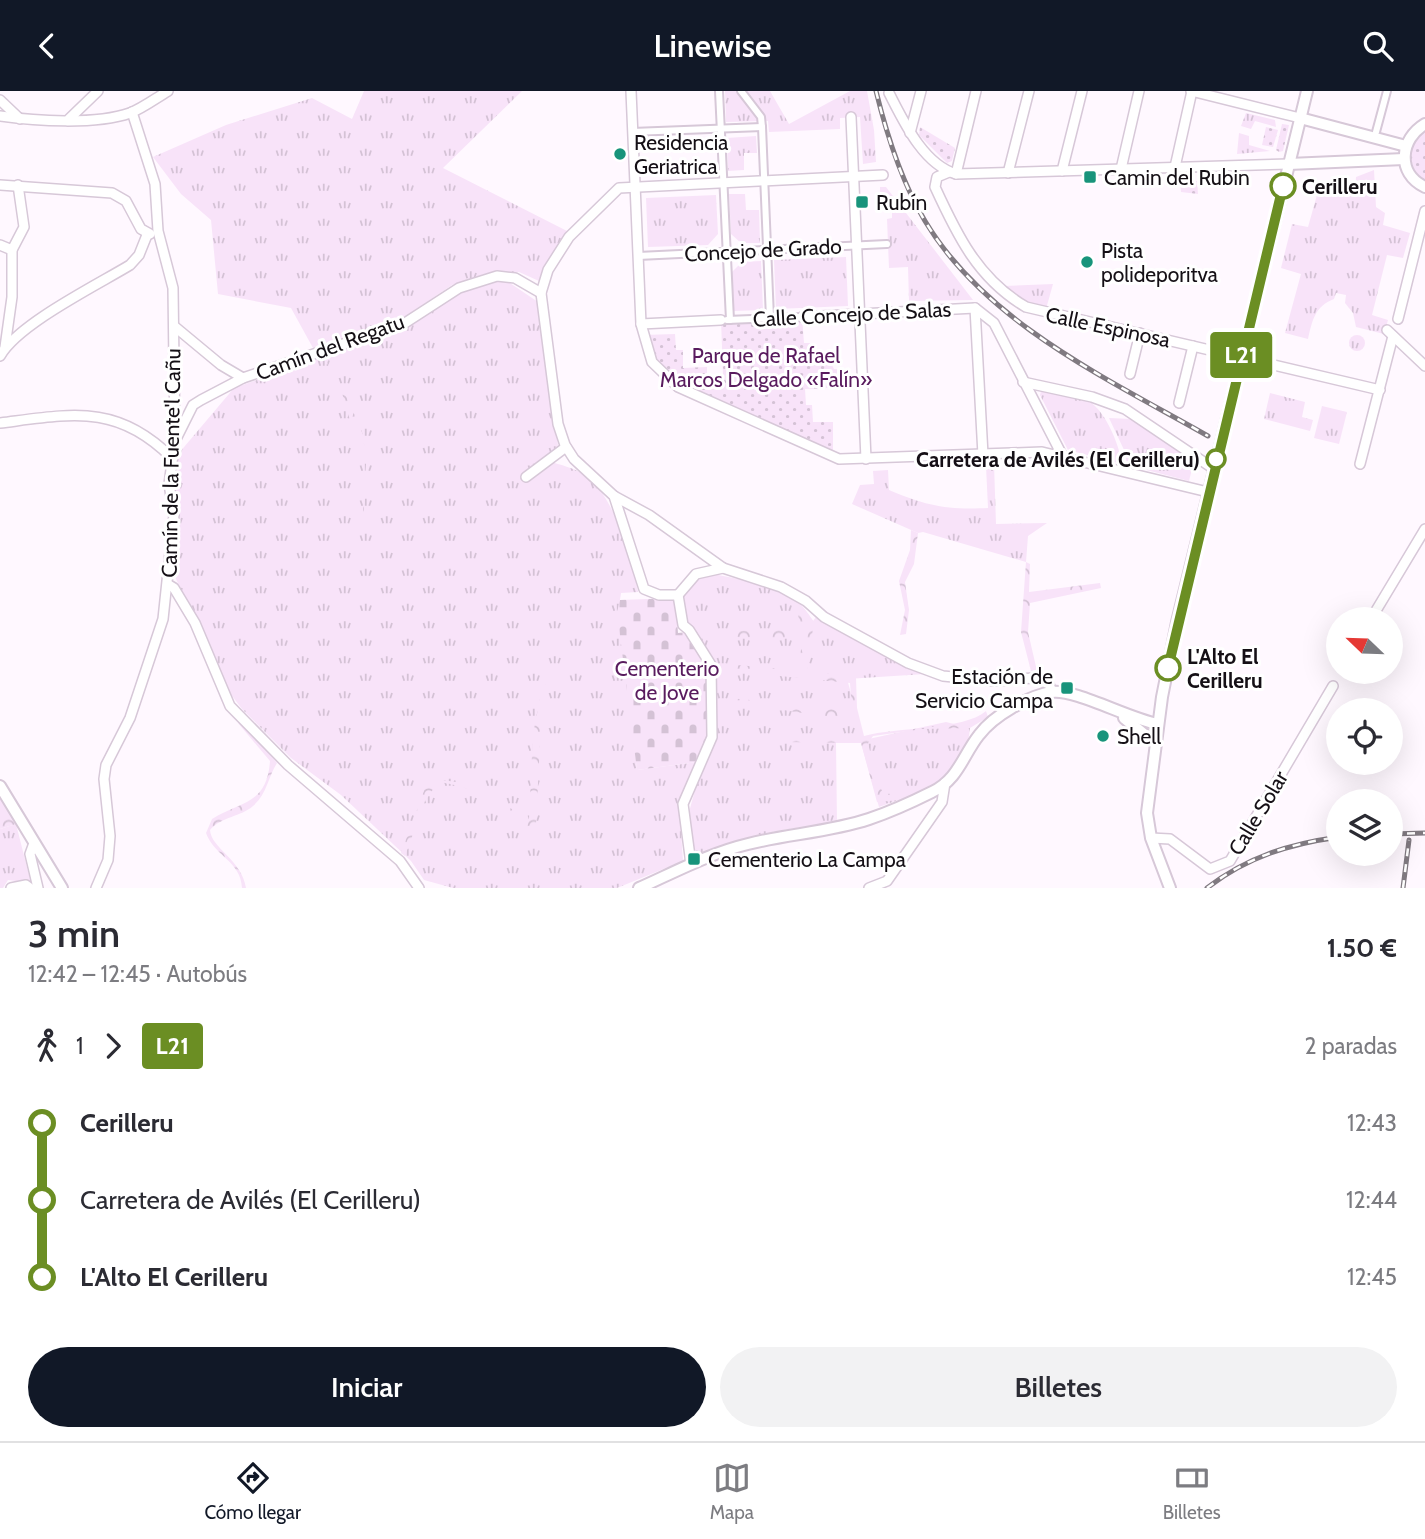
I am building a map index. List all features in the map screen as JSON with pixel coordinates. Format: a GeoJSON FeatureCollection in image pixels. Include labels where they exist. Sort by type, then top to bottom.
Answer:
{"type":"FeatureCollection","features":[{"type":"Feature","properties":{"kind":"street"},"geometry":{"type":"LineString","coordinates":[[81,114],[97,91]]}},
{"type":"Feature","properties":{"kind":"street"},"geometry":{"type":"LineString","coordinates":[[0,116],[20,119],[69,119],[81,114],[132,112],[168,91]]}},
{"type":"Feature","properties":{"kind":"street"},"geometry":{"type":"LineString","coordinates":[[631,91],[640,324],[652,362],[678,387],[828,456],[866,459],[1042,452],[1208,492]]}},
{"type":"Feature","properties":{"kind":"street"},"geometry":{"type":"LineString","coordinates":[[719,91],[726,252],[725,320]]}},
{"type":"Feature","properties":{"kind":"street"},"geometry":{"type":"LineString","coordinates":[[741,91],[761,117],[770,317]]}},
{"type":"Feature","properties":{"kind":"street"},"geometry":{"type":"LineString","coordinates":[[910,133],[921,91]]}},
{"type":"Feature","properties":{"kind":"street"},"geometry":{"type":"LineString","coordinates":[[953,173],[976,91]]}},
{"type":"Feature","properties":{"kind":"street"},"geometry":{"type":"LineString","coordinates":[[1008,173],[1029,91]]}},
{"type":"Feature","properties":{"kind":"street"},"geometry":{"type":"LineString","coordinates":[[1062,171],[1082,91]]}},
{"type":"Feature","properties":{"kind":"street"},"geometry":{"type":"LineString","coordinates":[[1121,169],[1139,91]]}},
{"type":"Feature","properties":{"kind":"street"},"geometry":{"type":"LineString","coordinates":[[1175,167],[1191,91],[1406,146]]}},
{"type":"Feature","properties":{"kind":"street"},"geometry":{"type":"LineString","coordinates":[[1170,888],[1151,838],[1147,813],[1158,724],[1177,622],[1307,91]]}},
{"type":"Feature","properties":{"kind":"street"},"geometry":{"type":"LineString","coordinates":[[1376,132],[1387,91]]}},
{"type":"Feature","properties":{"kind":"street"},"geometry":{"type":"LineString","coordinates":[[889,93],[910,133],[953,173],[1404,159]]}},
{"type":"Feature","properties":{"kind":"street"},"geometry":{"type":"LineString","coordinates":[[0,100],[20,119]]}},
{"type":"Feature","properties":{"kind":"street","name":"Camín de la Fuente'l Cañu"},"geometry":{"type":"LineString","coordinates":[[96,888],[108,860],[110,836],[106,765],[130,718],[163,619],[169,585],[174,515],[169,484],[175,441],[173,288],[158,231],[155,184],[132,112]]}},
{"type":"Feature","properties":{"kind":"street"},"geometry":{"type":"LineString","coordinates":[[851,117],[866,459]]}},
{"type":"Feature","properties":{"kind":"street"},"geometry":{"type":"LineString","coordinates":[[1425,124],[1410,136],[1404,159],[1413,178],[1425,187]]}},
{"type":"Feature","properties":{"kind":"street"},"geometry":{"type":"LineString","coordinates":[[632,132],[762,127]]}},
{"type":"Feature","properties":{"kind":"street","name":"Calle Espinosa"},"geometry":{"type":"LineString","coordinates":[[953,173],[937,177],[935,187],[962,245],[986,274],[1026,307],[1380,390]]}},
{"type":"Feature","properties":{"kind":"street"},"geometry":{"type":"LineString","coordinates":[[883,175],[619,188],[569,237],[548,270],[541,292],[558,424],[566,447],[614,496],[649,515],[723,568],[781,587],[806,601],[824,617],[908,663],[943,676],[995,681],[1033,678],[1049,684],[1052,692]]}},
{"type":"Feature","properties":{"kind":"street"},"geometry":{"type":"LineString","coordinates":[[0,185],[112,193],[126,201],[147,235]]}},
{"type":"Feature","properties":{"kind":"street"},"geometry":{"type":"LineString","coordinates":[[2,352],[12,297],[12,250],[23,226],[18,185]]}},
{"type":"Feature","properties":{"kind":"street"},"geometry":{"type":"LineString","coordinates":[[1398,319],[1425,211]]}},
{"type":"Feature","properties":{"kind":"street"},"geometry":{"type":"LineString","coordinates":[[2,352],[70,300],[130,265],[139,255],[147,235],[158,231]]}},
{"type":"Feature","properties":{"kind":"street","name":"Concejo de Grado"},"geometry":{"type":"LineString","coordinates":[[638,256],[887,244]]}},
{"type":"Feature","properties":{"kind":"street"},"geometry":{"type":"LineString","coordinates":[[0,245],[12,250]]}},
{"type":"Feature","properties":{"kind":"street","name":"Camín del Regatu"},"geometry":{"type":"LineString","coordinates":[[175,441],[193,405],[243,378],[405,323],[438,299],[481,279],[497,276],[515,278],[541,292]]}},
{"type":"Feature","properties":{"kind":"street"},"geometry":{"type":"LineString","coordinates":[[975,308],[983,455]]}},
{"type":"Feature","properties":{"kind":"street","name":"Calle Concejo de Salas"},"geometry":{"type":"LineString","coordinates":[[640,324],[975,308],[994,323],[1062,456]]}},
{"type":"Feature","properties":{"kind":"street"},"geometry":{"type":"LineString","coordinates":[[976,330],[981,325],[994,323]]}},
{"type":"Feature","properties":{"kind":"street"},"geometry":{"type":"LineString","coordinates":[[174,326],[221,365],[243,378]]}},
{"type":"Feature","properties":{"kind":"street"},"geometry":{"type":"LineString","coordinates":[[1130,374],[1140,333]]}},
{"type":"Feature","properties":{"kind":"street"},"geometry":{"type":"LineString","coordinates":[[1360,464],[1380,390],[1390,333],[1425,366]]}},
{"type":"Feature","properties":{"kind":"street"},"geometry":{"type":"LineString","coordinates":[[1179,403],[1193,346]]}},
{"type":"Feature","properties":{"kind":"street"},"geometry":{"type":"LineString","coordinates":[[1023,382],[1092,397],[1125,409],[1214,469]]}},
{"type":"Feature","properties":{"kind":"street"},"geometry":{"type":"LineString","coordinates":[[0,423],[101,416],[141,431],[172,458]]}},
{"type":"Feature","properties":{"kind":"street"},"geometry":{"type":"LineString","coordinates":[[1042,452],[1050,432]]}},
{"type":"Feature","properties":{"kind":"street"},"geometry":{"type":"LineString","coordinates":[[526,477],[566,447]]}},
{"type":"Feature","properties":{"kind":"street"},"geometry":{"type":"LineString","coordinates":[[614,496],[644,589],[659,595],[678,595]]}},
{"type":"Feature","properties":{"kind":"street"},"geometry":{"type":"LineString","coordinates":[[1378,607],[1425,529]]}},
{"type":"Feature","properties":{"kind":"street"},"geometry":{"type":"LineString","coordinates":[[691,864],[683,804],[712,737],[711,665],[689,630],[682,625],[678,595],[696,574],[723,568]]}},
{"type":"Feature","properties":{"kind":"street"},"geometry":{"type":"LineString","coordinates":[[169,585],[174,588],[195,623],[230,706],[288,765],[400,860],[419,888]]}},
{"type":"Feature","properties":{"kind":"street","name":"Calle Solar"},"geometry":{"type":"LineString","coordinates":[[1151,838],[1170,839],[1210,869],[1230,861],[1333,686]]}},
{"type":"Feature","properties":{"kind":"street"},"geometry":{"type":"LineString","coordinates":[[639,888],[691,864],[747,844],[867,820],[936,790],[945,783],[989,724],[1004,713],[1052,692],[1076,696],[1119,714],[1158,724]]}},
{"type":"Feature","properties":{"kind":"street"},"geometry":{"type":"LineString","coordinates":[[1119,714],[1155,743]]}},
{"type":"Feature","properties":{"kind":"street"},"geometry":{"type":"LineString","coordinates":[[870,888],[887,881],[942,801],[945,783]]}},
{"type":"Feature","properties":{"kind":"street"},"geometry":{"type":"LineString","coordinates":[[0,786],[62,888]]}},
{"type":"Feature","properties":{"kind":"street"},"geometry":{"type":"LineString","coordinates":[[34,843],[30,854],[38,888]]}},
{"type":"Feature","properties":{"kind":"street"},"geometry":{"type":"LineString","coordinates":[[11,888],[30,888]]}},
{"type":"Feature","properties":{"kind":"green space"},"geometry":{"type":"Polygon","coordinates":[[[364,91],[522,91],[443,168],[569,232],[539,281],[519,272],[484,274],[452,285],[406,316],[313,348],[291,308],[218,294],[211,220],[181,194],[153,157],[226,125],[312,98],[352,119],[364,91]]]}},
{"type":"Feature","properties":{"kind":"green space"},"geometry":{"type":"Polygon","coordinates":[[[725,91],[770,91],[789,124],[850,91],[867,91],[876,162],[863,164],[860,117],[840,118],[840,129],[769,132],[768,121],[726,122],[725,91]]]}},
{"type":"Feature","properties":{"kind":"green space"},"geometry":{"type":"Polygon","coordinates":[[[1246,113],[1275,120],[1276,127],[1255,121],[1251,129],[1241,126],[1246,113]]]}},
{"type":"Feature","properties":{"kind":"green space"},"geometry":{"type":"Polygon","coordinates":[[[1282,124],[1289,125],[1283,151],[1279,152],[1276,150],[1282,124]]]}},
{"type":"Feature","properties":{"kind":"green space"},"geometry":{"type":"Polygon","coordinates":[[[920,127],[955,148],[952,161],[947,163],[919,135],[920,127]]]}},
{"type":"Feature","properties":{"kind":"green space"},"geometry":{"type":"Polygon","coordinates":[[[1266,127],[1278,130],[1273,147],[1262,145],[1266,127]]]}},
{"type":"Feature","properties":{"kind":"green space"},"geometry":{"type":"Polygon","coordinates":[[[1425,131],[1425,180],[1414,169],[1411,155],[1415,142],[1425,131]]]}},
{"type":"Feature","properties":{"kind":"green space"},"geometry":{"type":"Polygon","coordinates":[[[1239,133],[1249,136],[1249,145],[1270,151],[1237,154],[1239,133]]]}},
{"type":"Feature","properties":{"kind":"green space"},"geometry":{"type":"Polygon","coordinates":[[[756,136],[757,153],[744,153],[744,170],[728,171],[727,138],[756,136]]]}},
{"type":"Feature","properties":{"kind":"green space"},"geometry":{"type":"Polygon","coordinates":[[[1374,170],[1376,207],[1385,213],[1383,225],[1410,233],[1403,258],[1387,255],[1372,315],[1388,320],[1384,334],[1356,327],[1353,313],[1345,303],[1346,295],[1336,293],[1334,299],[1318,310],[1308,339],[1285,333],[1301,274],[1281,268],[1292,224],[1308,227],[1317,195],[1355,193],[1356,177],[1374,170]]]}},
{"type":"Feature","properties":{"kind":"green space"},"geometry":{"type":"Polygon","coordinates":[[[1180,181],[1197,181],[1198,194],[1181,192],[1180,181]]]}},
{"type":"Feature","properties":{"kind":"green space"},"geometry":{"type":"Polygon","coordinates":[[[880,187],[886,187],[973,300],[909,301],[908,267],[889,268],[887,219],[892,218],[892,201],[880,201],[880,187]]]}},
{"type":"Feature","properties":{"kind":"green space"},"geometry":{"type":"Polygon","coordinates":[[[729,194],[745,194],[746,210],[759,210],[760,243],[741,243],[731,234],[729,194]]]}},
{"type":"Feature","properties":{"kind":"green space"},"geometry":{"type":"Polygon","coordinates":[[[716,195],[718,234],[708,245],[648,247],[646,198],[716,195]]]}},
{"type":"Feature","properties":{"kind":"green space"},"geometry":{"type":"Polygon","coordinates":[[[846,257],[848,306],[776,309],[774,260],[846,257]]]}},
{"type":"Feature","properties":{"kind":"green space"},"geometry":{"type":"Polygon","coordinates":[[[761,261],[763,310],[734,311],[732,272],[742,262],[761,261]]]}},
{"type":"Feature","properties":{"kind":"green space"},"geometry":{"type":"Polygon","coordinates":[[[493,280],[507,281],[538,302],[558,445],[549,461],[585,475],[595,484],[613,512],[631,562],[638,592],[621,593],[620,600],[637,770],[697,762],[679,802],[683,861],[617,888],[453,888],[424,880],[411,861],[341,795],[291,758],[242,709],[226,688],[171,568],[179,514],[174,478],[179,453],[234,388],[388,334],[419,320],[462,291],[493,280]]]}},
{"type":"Feature","properties":{"kind":"green space"},"geometry":{"type":"Polygon","coordinates":[[[1053,284],[1046,309],[1018,298],[1003,286],[1053,284]]]}},
{"type":"Feature","properties":{"kind":"green space","name":"Parque de Rafael Marcos Delgado «Falín»"},"geometry":{"type":"Polygon","coordinates":[[[802,317],[804,343],[810,343],[812,359],[829,359],[834,369],[851,370],[851,387],[805,389],[806,405],[812,405],[813,422],[833,422],[833,458],[665,376],[643,335],[675,334],[676,350],[683,350],[683,368],[707,367],[707,376],[723,375],[721,320],[802,317]]]}},
{"type":"Feature","properties":{"kind":"green space"},"geometry":{"type":"Polygon","coordinates":[[[1357,335],[1363,337],[1363,349],[1357,351],[1351,349],[1349,343],[1351,337],[1357,335]]]}},
{"type":"Feature","properties":{"kind":"green space"},"geometry":{"type":"Polygon","coordinates":[[[323,356],[343,388],[370,451],[362,526],[367,449],[349,417],[340,386],[323,356]]]}},
{"type":"Feature","properties":{"kind":"green space"},"geometry":{"type":"Polygon","coordinates":[[[1041,391],[1080,397],[1092,403],[1110,427],[1122,464],[1068,450],[1040,395],[1041,391]]]}},
{"type":"Feature","properties":{"kind":"green space"},"geometry":{"type":"Polygon","coordinates":[[[1270,393],[1305,402],[1302,417],[1313,420],[1310,431],[1264,419],[1270,393]]]}},
{"type":"Feature","properties":{"kind":"green space"},"geometry":{"type":"Polygon","coordinates":[[[1322,406],[1347,412],[1339,444],[1314,438],[1322,406]]]}},
{"type":"Feature","properties":{"kind":"green space"},"geometry":{"type":"Polygon","coordinates":[[[1109,418],[1132,419],[1194,461],[1189,481],[1127,465],[1125,452],[1109,418]]]}},
{"type":"Feature","properties":{"kind":"green space"},"geometry":{"type":"Polygon","coordinates":[[[994,464],[996,524],[1047,523],[1028,536],[1026,562],[923,532],[918,533],[852,504],[860,485],[874,484],[873,471],[888,470],[889,490],[902,495],[937,506],[988,508],[986,466],[994,464]]]}},
{"type":"Feature","properties":{"kind":"green space"},"geometry":{"type":"Polygon","coordinates":[[[911,530],[918,533],[914,564],[905,582],[909,610],[906,634],[900,635],[905,610],[899,581],[910,550],[911,530]]]}},
{"type":"Feature","properties":{"kind":"green space"},"geometry":{"type":"Polygon","coordinates":[[[1026,562],[1030,564],[1029,592],[1100,583],[1101,588],[1030,603],[1028,632],[1037,671],[1031,671],[1021,632],[1026,562]]]}},
{"type":"Feature","properties":{"kind":"green space"},"geometry":{"type":"Polygon","coordinates":[[[710,573],[754,582],[781,592],[794,599],[813,621],[816,617],[925,674],[847,679],[864,740],[946,722],[970,728],[968,743],[946,778],[932,788],[879,807],[861,743],[836,743],[837,822],[776,831],[695,856],[689,812],[697,783],[715,741],[715,671],[698,635],[685,618],[682,595],[697,579],[710,573]]]}},
{"type":"Feature","properties":{"kind":"green space","name":"Cementerio de Jove"},"geometry":{"type":"Polygon","coordinates":[[[675,598],[678,633],[688,632],[708,668],[708,738],[697,762],[637,770],[617,612],[620,600],[675,598]]]}},
{"type":"Feature","properties":{"kind":"green space"},"geometry":{"type":"Polygon","coordinates":[[[800,603],[814,622],[807,670],[856,678],[857,708],[864,736],[963,722],[986,711],[988,717],[970,728],[923,729],[873,736],[868,743],[878,784],[884,794],[910,793],[900,800],[877,802],[861,743],[781,742],[782,737],[856,734],[853,717],[822,716],[724,701],[728,698],[852,709],[850,683],[721,670],[724,664],[796,670],[804,638],[724,637],[726,631],[801,630],[796,604],[800,603]]]}},
{"type":"Feature","properties":{"kind":"green space"},"geometry":{"type":"Polygon","coordinates":[[[543,684],[548,686],[540,743],[536,824],[525,827],[486,797],[452,784],[438,782],[425,801],[405,856],[401,853],[428,780],[456,782],[481,789],[504,803],[525,822],[529,819],[533,734],[543,684]]]}},
{"type":"Feature","properties":{"kind":"green space"},"geometry":{"type":"Polygon","coordinates":[[[238,723],[246,726],[277,763],[261,796],[253,806],[220,822],[210,830],[215,843],[239,870],[246,888],[242,888],[237,871],[206,833],[212,819],[258,794],[268,775],[270,761],[238,723]]]}},
{"type":"Feature","properties":{"kind":"green space"},"geometry":{"type":"Polygon","coordinates":[[[0,797],[16,824],[0,829],[0,797]]]}},
{"type":"Feature","properties":{"kind":"green space"},"geometry":{"type":"Polygon","coordinates":[[[16,824],[31,883],[8,880],[3,888],[0,888],[0,829],[16,824]]]}},
{"type":"Feature","properties":{"kind":"railway"},"geometry":{"type":"LineString","coordinates":[[876,91],[896,158],[916,206],[951,257],[981,290],[1015,319],[1052,345],[1208,436]]}},
{"type":"Feature","properties":{"kind":"railway"},"geometry":{"type":"LineString","coordinates":[[1403,834],[1425,833]]}},
{"type":"Feature","properties":{"kind":"railway"},"geometry":{"type":"LineString","coordinates":[[1207,888],[1237,868],[1269,853],[1326,840]]}},
{"type":"Feature","properties":{"kind":"railway"},"geometry":{"type":"LineString","coordinates":[[1403,888],[1409,840]]}},
{"type":"Feature","properties":{"kind":"bus line","name":"L21"},"geometry":{"type":"LineString","coordinates":[[1168,668],[1283,186]]}},
{"type":"Feature","properties":{"kind":"place","name":"Residencia Geriatrica"},"geometry":{"type":"Point","coordinates":[620,154]}},
{"type":"Feature","properties":{"kind":"place","name":"Camin del Rubin"},"geometry":{"type":"Point","coordinates":[1090,177]}},
{"type":"Feature","properties":{"kind":"place","name":"Cerilleru"},"geometry":{"type":"Point","coordinates":[1283,186]}},
{"type":"Feature","properties":{"kind":"place","name":"Rubín"},"geometry":{"type":"Point","coordinates":[862,202]}},
{"type":"Feature","properties":{"kind":"place","name":"Pista polideporitva"},"geometry":{"type":"Point","coordinates":[1087,262]}},
{"type":"Feature","properties":{"kind":"place","name":"Carretera de Avilés (El Cerilleru)"},"geometry":{"type":"Point","coordinates":[1216,459]}},
{"type":"Feature","properties":{"kind":"place","name":"L'Alto El Cerilleru"},"geometry":{"type":"Point","coordinates":[1168,668]}},
{"type":"Feature","properties":{"kind":"place","name":"Estación de Servicio Campa"},"geometry":{"type":"Point","coordinates":[1067,688]}},
{"type":"Feature","properties":{"kind":"place","name":"Shell"},"geometry":{"type":"Point","coordinates":[1103,736]}},
{"type":"Feature","properties":{"kind":"place","name":"Cementerio La Campa"},"geometry":{"type":"Point","coordinates":[694,859]}}]}
